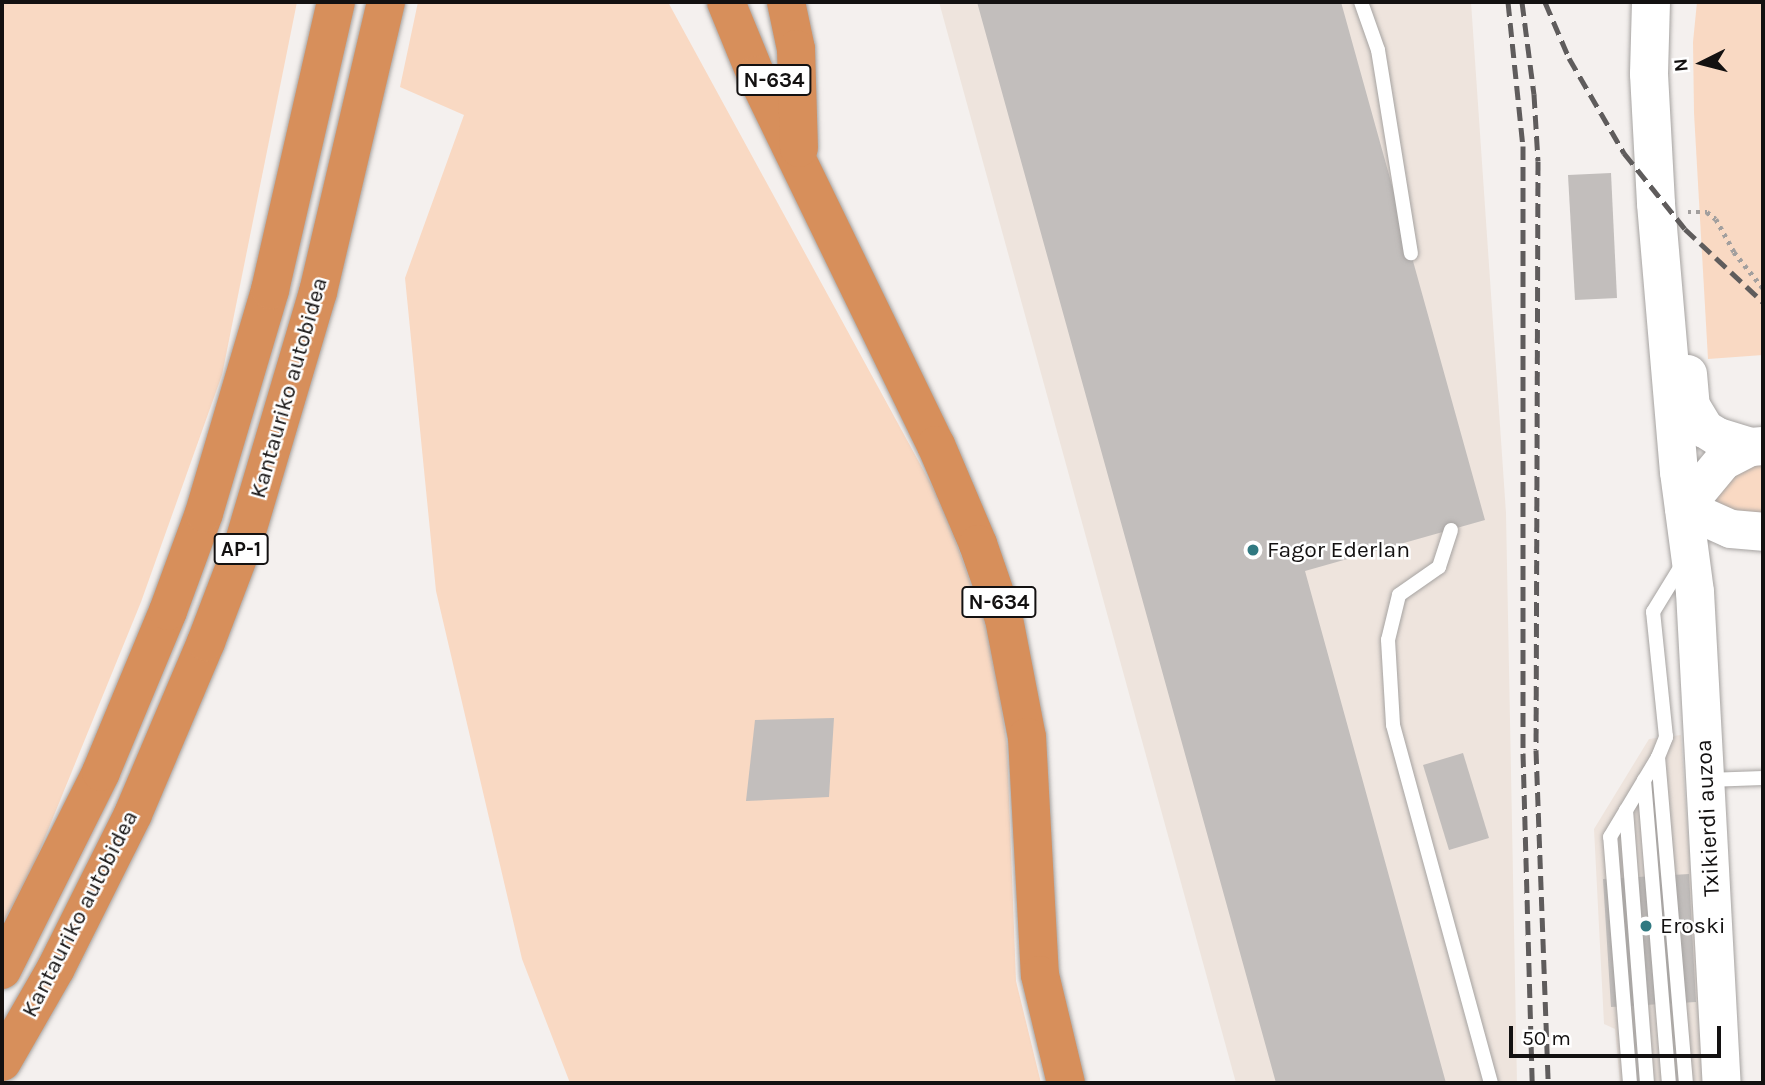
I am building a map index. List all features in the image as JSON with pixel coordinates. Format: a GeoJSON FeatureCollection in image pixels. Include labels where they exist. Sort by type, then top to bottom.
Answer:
{"type":"FeatureCollection","features":[{"type":"Feature","properties":{"kind":"highway","name":"Kantauriko autobidea"},"geometry":{"type":"LineString","coordinates":[[2,970],[101,772],[168,611],[204,513],[270,290],[336,2]]}},
{"type":"Feature","properties":{"kind":"highway","name":"Kantauriko autobidea"},"geometry":{"type":"LineString","coordinates":[[2,1062],[56,968],[133,814],[206,642],[243,545],[318,292],[386,2]]}},
{"type":"Feature","properties":{"kind":"highway"},"geometry":{"type":"LineString","coordinates":[[726,2],[756,75],[799,157]]}},
{"type":"Feature","properties":{"kind":"highway","name":"N-634"},"geometry":{"type":"LineString","coordinates":[[750,2],[799,157],[936,445],[978,544],[1004,619],[1027,737],[1040,975],[1066,1083]]}},
{"type":"Feature","properties":{"kind":"highway"},"geometry":{"type":"LineString","coordinates":[[786,2],[796,49],[799,157]]}},
{"type":"Feature","properties":{"kind":"street"},"geometry":{"type":"LineString","coordinates":[[1655,3],[1669,61],[1691,406],[1706,429],[1718,437],[1757,446]]}},
{"type":"Feature","properties":{"kind":"street","name":"Txikierdi auzoa"},"geometry":{"type":"LineString","coordinates":[[1655,3],[1649,74],[1656,204],[1684,508],[1695,592],[1722,1083]]}},
{"type":"Feature","properties":{"kind":"street"},"geometry":{"type":"LineString","coordinates":[[1757,446],[1723,461],[1684,508],[1731,529],[1763,532]]}},
{"type":"Feature","properties":{"kind":"lane"},"geometry":{"type":"LineString","coordinates":[[1361,2],[1378,50],[1411,253]]}},
{"type":"Feature","properties":{"kind":"lane"},"geometry":{"type":"LineString","coordinates":[[1451,530],[1438,567],[1399,595],[1388,640],[1393,725],[1491,1083]]}},
{"type":"Feature","properties":{"kind":"lane"},"geometry":{"type":"LineString","coordinates":[[1630,1083],[1610,837],[1658,757],[1666,737],[1653,612],[1689,553]]}},
{"type":"Feature","properties":{"kind":"lane"},"geometry":{"type":"LineString","coordinates":[[1658,757],[1686,1083]]}},
{"type":"Feature","properties":{"kind":"lane"},"geometry":{"type":"LineString","coordinates":[[1706,780],[1763,778]]}},
{"type":"Feature","properties":{"kind":"lane"},"geometry":{"type":"LineString","coordinates":[[1644,780],[1670,1083]]}},
{"type":"Feature","properties":{"kind":"lane"},"geometry":{"type":"LineString","coordinates":[[1626,810],[1647,1083]]}},
{"type":"Feature","properties":{"kind":"path"},"geometry":{"type":"LineString","coordinates":[[1692,211],[1707,212],[1716,219],[1734,252],[1763,288]]}},
{"type":"Feature","properties":{"kind":"shaded area"},"geometry":{"type":"Polygon","coordinates":[[[2,2],[297,2],[222,375],[141,602],[28,879],[2,924],[2,2]]]}},
{"type":"Feature","properties":{"kind":"shaded area"},"geometry":{"type":"Polygon","coordinates":[[[418,2],[668,2],[943,506],[992,641],[1007,746],[1016,981],[1041,1083],[570,1083],[522,959],[436,591],[405,278],[464,115],[400,87],[418,2]]]}},
{"type":"Feature","properties":{"kind":"shaded area","name":"Fagor Ederlan"},"geometry":{"type":"Polygon","coordinates":[[[939,2],[1471,2],[1506,513],[1517,1083],[1236,1083],[939,2]]]}},
{"type":"Feature","properties":{"kind":"shaded area"},"geometry":{"type":"Polygon","coordinates":[[[1697,2],[1763,2],[1763,355],[1708,359],[1694,113],[1693,42],[1697,2]]]}},
{"type":"Feature","properties":{"kind":"shaded area"},"geometry":{"type":"Polygon","coordinates":[[[1763,463],[1763,517],[1742,518],[1711,500],[1729,472],[1763,463]]]}},
{"type":"Feature","properties":{"kind":"shaded area","name":"Eroski"},"geometry":{"type":"Polygon","coordinates":[[[1681,735],[1705,1083],[1620,1083],[1615,1029],[1604,1024],[1594,829],[1649,739],[1681,735]]]}},
{"type":"Feature","properties":{"kind":"building","name":"Fagor Ederlan"},"geometry":{"type":"Polygon","coordinates":[[[977,2],[1341,2],[1485,520],[1305,571],[1446,1083],[1276,1083],[977,2]]]}},
{"type":"Feature","properties":{"kind":"building"},"geometry":{"type":"Polygon","coordinates":[[[1611,173],[1617,298],[1575,300],[1568,175],[1611,173]]]}},
{"type":"Feature","properties":{"kind":"building"},"geometry":{"type":"Polygon","coordinates":[[[834,718],[829,797],[746,801],[755,720],[834,718]]]}},
{"type":"Feature","properties":{"kind":"building"},"geometry":{"type":"Polygon","coordinates":[[[1463,753],[1489,838],[1449,850],[1423,765],[1463,753]]]}},
{"type":"Feature","properties":{"kind":"building"},"geometry":{"type":"Polygon","coordinates":[[[1689,874],[1696,1002],[1611,1007],[1603,879],[1689,874]]]}},
{"type":"Feature","properties":{"kind":"railway"},"geometry":{"type":"LineString","coordinates":[[1508,2],[1523,146],[1523,753],[1532,1083]]}},
{"type":"Feature","properties":{"kind":"railway"},"geometry":{"type":"LineString","coordinates":[[1522,2],[1534,94],[1538,161],[1536,750],[1548,1083]]}},
{"type":"Feature","properties":{"kind":"railway"},"geometry":{"type":"LineString","coordinates":[[1545,2],[1569,58],[1624,153],[1685,229],[1763,302]]}},
{"type":"Feature","properties":{"kind":"place","name":"Fagor Ederlan"},"geometry":{"type":"Point","coordinates":[1253,550]}},
{"type":"Feature","properties":{"kind":"place","name":"Eroski"},"geometry":{"type":"Point","coordinates":[1646,926]}}]}
